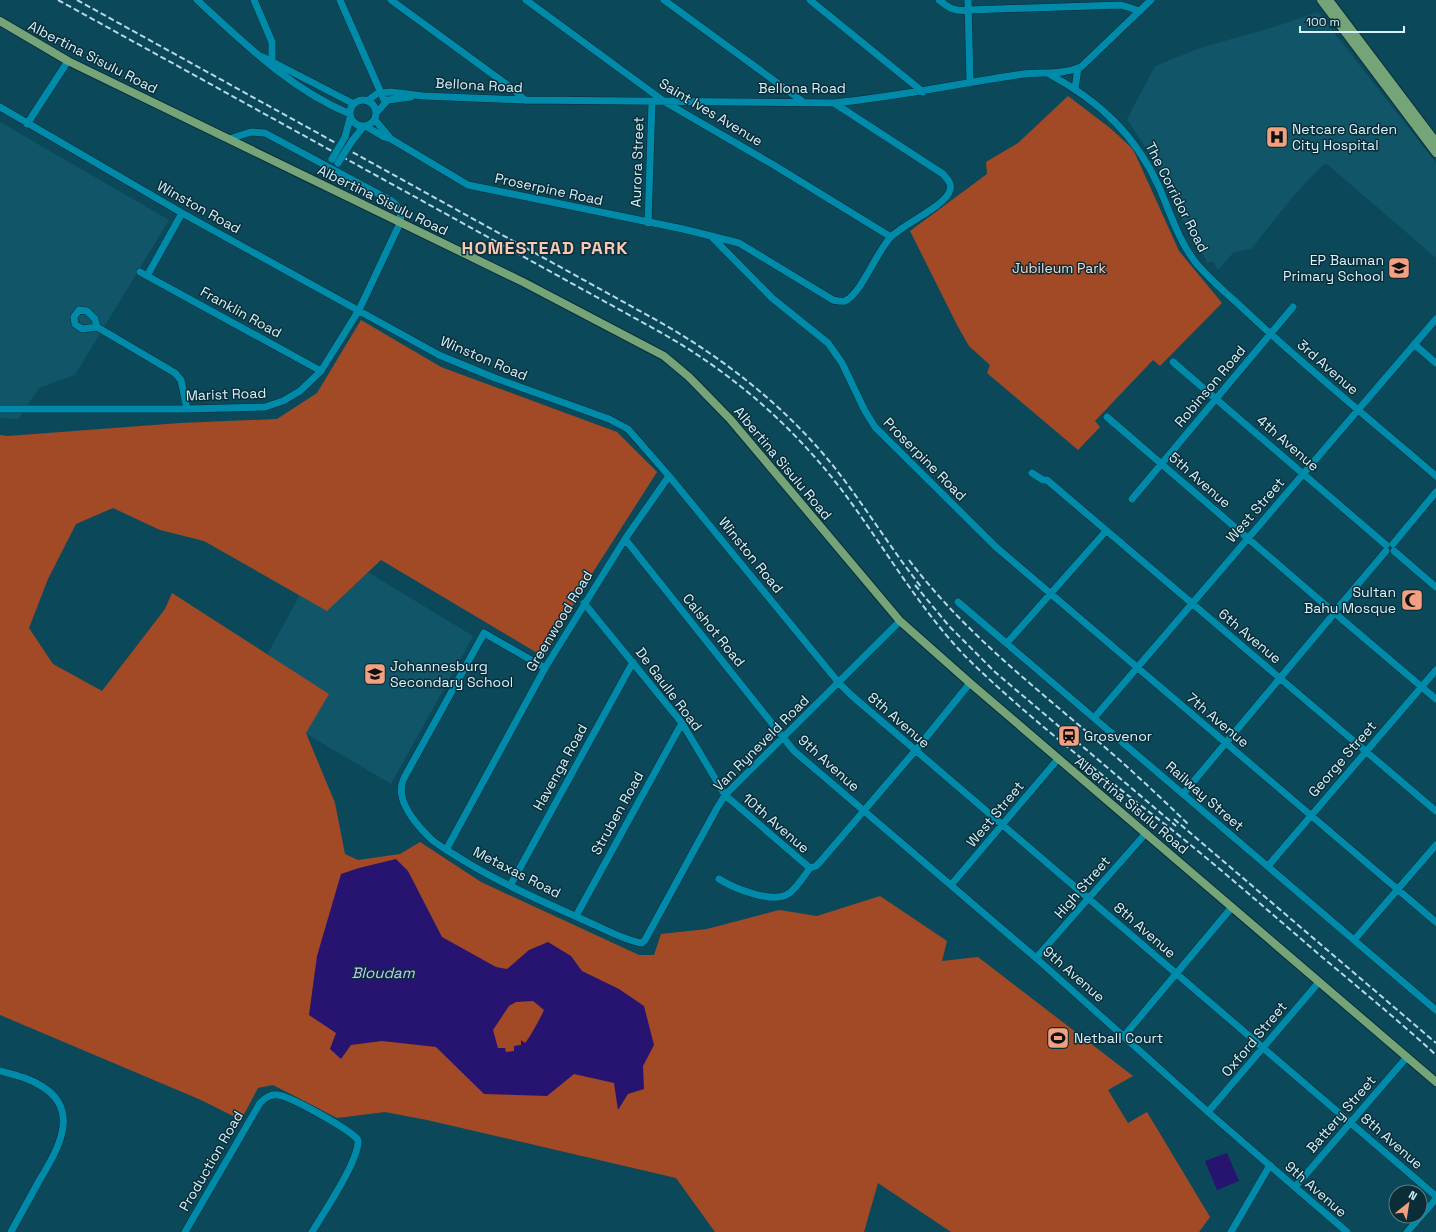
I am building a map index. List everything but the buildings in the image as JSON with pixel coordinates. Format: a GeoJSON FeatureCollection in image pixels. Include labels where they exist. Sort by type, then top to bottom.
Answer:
{"type":"FeatureCollection","features":[{"type":"Feature","properties":{"kind":"main road"},"geometry":{"type":"LineString","coordinates":[[1328,1],[1436,142]]}},
{"type":"Feature","properties":{"kind":"main road"},"geometry":{"type":"LineString","coordinates":[[1328,1],[1436,153]]}},
{"type":"Feature","properties":{"kind":"main road","name":"Albertina Sisulu Road"},"geometry":{"type":"LineString","coordinates":[[0,21],[68,61],[605,324],[657,351],[671,361],[730,419],[900,621],[1058,759],[1436,1082]]}},
{"type":"Feature","properties":{"kind":"street","name":"Proserpine Road"},"geometry":{"type":"LineString","coordinates":[[197,0],[260,55],[270,66],[292,83],[350,116],[356,125],[365,127],[391,139],[468,185],[739,243],[833,300],[844,301],[854,292],[891,237]]}},
{"type":"Feature","properties":{"kind":"street"},"geometry":{"type":"LineString","coordinates":[[254,0],[272,42],[272,60]]}},
{"type":"Feature","properties":{"kind":"street"},"geometry":{"type":"LineString","coordinates":[[330,169],[352,141],[365,127],[375,120],[377,112],[385,102],[379,93],[340,0]]}},
{"type":"Feature","properties":{"kind":"street"},"geometry":{"type":"LineString","coordinates":[[391,0],[514,89],[525,100]]}},
{"type":"Feature","properties":{"kind":"street","name":"Saint Ives Avenue"},"geometry":{"type":"LineString","coordinates":[[526,0],[666,102],[772,164],[891,237]]}},
{"type":"Feature","properties":{"kind":"street"},"geometry":{"type":"LineString","coordinates":[[664,0],[802,101]]}},
{"type":"Feature","properties":{"kind":"street"},"geometry":{"type":"LineString","coordinates":[[810,0],[922,92]]}},
{"type":"Feature","properties":{"kind":"street"},"geometry":{"type":"LineString","coordinates":[[939,0],[955,11],[1121,6],[1140,11]]}},
{"type":"Feature","properties":{"kind":"street"},"geometry":{"type":"LineString","coordinates":[[968,0],[970,83]]}},
{"type":"Feature","properties":{"kind":"street","name":"Bellona Road"},"geometry":{"type":"LineString","coordinates":[[385,102],[397,97],[423,96],[525,100],[652,102],[834,102],[876,99],[1024,74],[1049,74],[1071,71],[1078,68],[1151,0]]}},
{"type":"Feature","properties":{"kind":"street","name":"Proserpine Road"},"geometry":{"type":"LineString","coordinates":[[260,55],[354,104]]}},
{"type":"Feature","properties":{"kind":"street"},"geometry":{"type":"LineString","coordinates":[[27,124],[68,61]]}},
{"type":"Feature","properties":{"kind":"street"},"geometry":{"type":"LineString","coordinates":[[1075,89],[1078,68]]}},
{"type":"Feature","properties":{"kind":"street","name":"The Corridor Road"},"geometry":{"type":"LineString","coordinates":[[1049,74],[1075,89],[1099,106],[1126,133],[1138,148],[1158,186],[1182,240],[1196,263],[1206,274]]}},
{"type":"Feature","properties":{"kind":"street","name":"Bellona Road"},"geometry":{"type":"LineString","coordinates":[[379,93],[399,92],[423,96]]}},
{"type":"Feature","properties":{"kind":"street"},"geometry":{"type":"LineString","coordinates":[[368,101],[379,93]]}},
{"type":"Feature","properties":{"kind":"street"},"geometry":{"type":"LineString","coordinates":[[335,161],[345,137],[354,104],[360,100],[368,101],[375,107],[377,112]]}},
{"type":"Feature","properties":{"kind":"street","name":"Aurora Street"},"geometry":{"type":"LineString","coordinates":[[648,223],[652,102]]}},
{"type":"Feature","properties":{"kind":"street"},"geometry":{"type":"LineString","coordinates":[[834,102],[943,174],[948,180],[950,190],[939,204],[891,237]]}},
{"type":"Feature","properties":{"kind":"street","name":"Winston Road"},"geometry":{"type":"LineString","coordinates":[[0,107],[182,213],[459,364],[618,422],[628,429],[669,476],[839,683]]}},
{"type":"Feature","properties":{"kind":"street","name":"Proserpine Road"},"geometry":{"type":"LineString","coordinates":[[375,120],[391,139]]}},
{"type":"Feature","properties":{"kind":"street"},"geometry":{"type":"LineString","coordinates":[[229,139],[252,132],[265,133],[396,204],[401,213],[400,223]]}},
{"type":"Feature","properties":{"kind":"street"},"geometry":{"type":"LineString","coordinates":[[147,276],[182,213]]}},
{"type":"Feature","properties":{"kind":"street","name":"Marist Road"},"geometry":{"type":"LineString","coordinates":[[0,408],[187,409],[265,408],[275,405],[300,391],[321,371],[358,310],[400,223]]}},
{"type":"Feature","properties":{"kind":"street","name":"Proserpine Road"},"geometry":{"type":"LineString","coordinates":[[712,237],[766,293],[828,342],[842,363],[865,411],[875,427],[985,536]]}},
{"type":"Feature","properties":{"kind":"street","name":"Franklin Road"},"geometry":{"type":"LineString","coordinates":[[140,272],[321,371]]}},
{"type":"Feature","properties":{"kind":"street","name":"3rd Avenue"},"geometry":{"type":"LineString","coordinates":[[1206,274],[1270,334],[1436,476]]}},
{"type":"Feature","properties":{"kind":"street","name":"Robinson Road"},"geometry":{"type":"LineString","coordinates":[[1132,499],[1293,307]]}},
{"type":"Feature","properties":{"kind":"street","name":"West Street"},"geometry":{"type":"LineString","coordinates":[[1094,718],[1436,319]]}},
{"type":"Feature","properties":{"kind":"street"},"geometry":{"type":"LineString","coordinates":[[97,327],[175,372],[181,380],[187,409]]}},
{"type":"Feature","properties":{"kind":"street"},"geometry":{"type":"LineString","coordinates":[[1414,344],[1436,363]]}},
{"type":"Feature","properties":{"kind":"street","name":"4th Avenue"},"geometry":{"type":"LineString","coordinates":[[1173,362],[1436,587]]}},
{"type":"Feature","properties":{"kind":"street","name":"5th Avenue"},"geometry":{"type":"LineString","coordinates":[[1107,417],[1436,699]]}},
{"type":"Feature","properties":{"kind":"street","name":"6th Avenue"},"geometry":{"type":"LineString","coordinates":[[1032,473],[1043,480],[1047,480],[1436,811]]}},
{"type":"Feature","properties":{"kind":"street","name":"Greenwood Road"},"geometry":{"type":"LineString","coordinates":[[446,850],[545,668],[625,539],[669,476]]}},
{"type":"Feature","properties":{"kind":"street"},"geometry":{"type":"LineString","coordinates":[[1183,794],[1226,743],[1278,677],[1390,548],[1436,492]]}},
{"type":"Feature","properties":{"kind":"street"},"geometry":{"type":"LineString","coordinates":[[1007,643],[1106,531]]}},
{"type":"Feature","properties":{"kind":"street","name":"7th Avenue"},"geometry":{"type":"LineString","coordinates":[[985,536],[1137,668],[1436,922]]}},
{"type":"Feature","properties":{"kind":"street","name":"Calshot Road"},"geometry":{"type":"LineString","coordinates":[[625,539],[783,737]]}},
{"type":"Feature","properties":{"kind":"street","name":"Railway Street"},"geometry":{"type":"LineString","coordinates":[[958,602],[1436,1010]]}},
{"type":"Feature","properties":{"kind":"street","name":"De Gaulle Road"},"geometry":{"type":"LineString","coordinates":[[584,603],[682,723],[725,795]]}},
{"type":"Feature","properties":{"kind":"street","name":"Van Ryneveld Road"},"geometry":{"type":"LineString","coordinates":[[642,943],[725,795],[900,621]]}},
{"type":"Feature","properties":{"kind":"street","name":"Metaxas Road"},"geometry":{"type":"LineString","coordinates":[[545,668],[484,633],[404,778],[400,786],[401,797],[409,811],[428,836],[446,850],[510,886],[628,939],[642,943]]}},
{"type":"Feature","properties":{"kind":"street","name":"Havenga Road"},"geometry":{"type":"LineString","coordinates":[[510,886],[632,662]]}},
{"type":"Feature","properties":{"kind":"street","name":"George Street"},"geometry":{"type":"LineString","coordinates":[[1268,866],[1436,670]]}},
{"type":"Feature","properties":{"kind":"street","name":"8th Avenue"},"geometry":{"type":"LineString","coordinates":[[839,683],[915,751],[1436,1197]]}},
{"type":"Feature","properties":{"kind":"street"},"geometry":{"type":"LineString","coordinates":[[719,879],[759,895],[775,898],[788,894],[811,868],[820,862],[864,811],[970,683]]}},
{"type":"Feature","properties":{"kind":"street","name":"Struben Road"},"geometry":{"type":"LineString","coordinates":[[576,916],[682,723]]}},
{"type":"Feature","properties":{"kind":"street","name":"9th Avenue"},"geometry":{"type":"LineString","coordinates":[[783,737],[788,745],[801,758],[1036,958],[1208,1112],[1347,1232]]}},
{"type":"Feature","properties":{"kind":"street","name":"West Street"},"geometry":{"type":"LineString","coordinates":[[951,885],[1058,759]]}},
{"type":"Feature","properties":{"kind":"street","name":"10th Avenue"},"geometry":{"type":"LineString","coordinates":[[725,795],[803,864],[811,868]]}},
{"type":"Feature","properties":{"kind":"street","name":"High Street"},"geometry":{"type":"LineString","coordinates":[[1036,958],[1146,834]]}},
{"type":"Feature","properties":{"kind":"street"},"geometry":{"type":"LineString","coordinates":[[1354,940],[1436,845]]}},
{"type":"Feature","properties":{"kind":"street"},"geometry":{"type":"LineString","coordinates":[[1124,1036],[1232,908]]}},
{"type":"Feature","properties":{"kind":"street","name":"Oxford Street"},"geometry":{"type":"LineString","coordinates":[[1208,1112],[1319,982]]}},
{"type":"Feature","properties":{"kind":"street","name":"Battery Street"},"geometry":{"type":"LineString","coordinates":[[1295,1187],[1407,1057]]}},
{"type":"Feature","properties":{"kind":"street"},"geometry":{"type":"LineString","coordinates":[[0,1071],[21,1077],[44,1087],[53,1095],[59,1104],[64,1120],[63,1131],[58,1147],[11,1232]]}},
{"type":"Feature","properties":{"kind":"street","name":"Production Road"},"geometry":{"type":"LineString","coordinates":[[185,1232],[260,1103],[270,1095],[280,1095],[288,1098],[353,1134],[358,1140],[352,1162],[312,1232]]}},
{"type":"Feature","properties":{"kind":"street"},"geometry":{"type":"LineString","coordinates":[[1231,1232],[1270,1165]]}},
{"type":"Feature","properties":{"kind":"street"},"geometry":{"type":"LineString","coordinates":[[1407,1232],[1436,1197]]}},
{"type":"Feature","properties":{"kind":"shaded area","name":"Netcare Garden City Hospital"},"geometry":{"type":"Polygon","coordinates":[[[1318,12],[1436,163],[1436,258],[1327,164],[1323,165],[1291,199],[1251,249],[1234,252],[1218,270],[1213,261],[1208,263],[1185,225],[1167,182],[1127,119],[1155,66],[1200,48],[1277,26],[1318,12]]]}},
{"type":"Feature","properties":{"kind":"shaded area"},"geometry":{"type":"Polygon","coordinates":[[[0,122],[169,220],[75,375],[39,388],[18,419],[0,418],[0,122]]]}},
{"type":"Feature","properties":{"kind":"shaded area","name":"Johannesburg Secondary School"},"geometry":{"type":"Polygon","coordinates":[[[368,572],[473,636],[391,784],[305,733],[267,655],[300,595],[327,610],[368,572]]]}},
{"type":"Feature","properties":{"kind":"green space","name":"Jubileum Park"},"geometry":{"type":"Polygon","coordinates":[[[1068,96],[1110,128],[1133,149],[1179,251],[1222,303],[1160,366],[1153,360],[1095,421],[1100,427],[1078,450],[987,373],[990,365],[969,346],[910,231],[987,174],[986,162],[1018,143],[1068,96]]]}},
{"type":"Feature","properties":{"kind":"green space"},"geometry":{"type":"Polygon","coordinates":[[[361,320],[441,367],[617,432],[657,472],[581,591],[544,657],[381,560],[327,611],[204,541],[160,530],[113,508],[76,524],[48,579],[29,628],[53,664],[102,691],[165,609],[172,593],[329,694],[306,733],[335,803],[345,854],[358,860],[400,854],[420,842],[481,882],[639,955],[654,955],[661,934],[707,929],[779,910],[817,916],[880,896],[947,941],[942,961],[978,957],[1133,1076],[1108,1090],[1128,1123],[1147,1112],[1210,1217],[1199,1232],[951,1232],[878,1183],[864,1232],[715,1232],[676,1178],[427,1120],[385,1112],[337,1118],[273,1085],[258,1088],[241,1120],[201,1100],[0,1015],[0,435],[8,436],[180,423],[277,419],[317,393],[361,320]]]}},
{"type":"Feature","properties":{"kind":"water","name":"Bloudam"},"geometry":{"type":"Polygon","coordinates":[[[396,859],[408,871],[442,937],[496,967],[507,969],[529,950],[548,942],[571,956],[582,971],[619,989],[644,1006],[654,1045],[643,1066],[644,1089],[628,1094],[618,1110],[614,1083],[574,1074],[547,1096],[484,1094],[436,1047],[382,1041],[351,1045],[341,1059],[330,1049],[336,1033],[309,1015],[317,956],[341,874],[396,859]],[[533,1001],[516,1002],[509,1006],[493,1030],[498,1048],[505,1048],[506,1052],[514,1051],[514,1046],[521,1045],[521,1040],[525,1043],[544,1010],[533,1001]]]}},
{"type":"Feature","properties":{"kind":"water"},"geometry":{"type":"Polygon","coordinates":[[[1227,1153],[1239,1181],[1217,1190],[1205,1161],[1227,1153]]]}},
{"type":"Feature","properties":{"kind":"railway"},"geometry":{"type":"LineString","coordinates":[[58,0],[660,332],[711,364],[735,382],[780,421],[822,465],[857,511],[936,623],[973,664],[1045,728],[1209,860],[1394,1017],[1436,1055]]}},
{"type":"Feature","properties":{"kind":"railway"},"geometry":{"type":"LineString","coordinates":[[77,0],[658,321],[702,348],[744,378],[764,395],[819,449],[859,500],[922,588]]}},
{"type":"Feature","properties":{"kind":"railway"},"geometry":{"type":"LineString","coordinates":[[909,560],[946,604],[987,645],[1089,733],[1189,825]]}},
{"type":"Feature","properties":{"kind":"railway"},"geometry":{"type":"LineString","coordinates":[[915,585],[949,626],[995,672],[1176,826]]}},
{"type":"Feature","properties":{"kind":"railway"},"geometry":{"type":"LineString","coordinates":[[1174,819],[1436,1043]]}},
{"type":"Feature","properties":{"kind":"place","name":"Netcare Garden City Hospital"},"geometry":{"type":"Point","coordinates":[1277,137]}},
{"type":"Feature","properties":{"kind":"place","name":"EP Bauman Primary School"},"geometry":{"type":"Point","coordinates":[1399,268]}},
{"type":"Feature","properties":{"kind":"place","name":"Sultan Bahu Mosque"},"geometry":{"type":"Point","coordinates":[1412,600]}},
{"type":"Feature","properties":{"kind":"place","name":"Johannesburg Secondary School"},"geometry":{"type":"Point","coordinates":[375,674]}},
{"type":"Feature","properties":{"kind":"place","name":"Grosvenor"},"geometry":{"type":"Point","coordinates":[1069,736]}},
{"type":"Feature","properties":{"kind":"place","name":"Netball Court"},"geometry":{"type":"Point","coordinates":[1058,1038]}},
{"type":"Feature","properties":{"kind":"district","name":"HOMESTEAD PARK"},"geometry":{"type":"Point","coordinates":[545,247]}}]}
